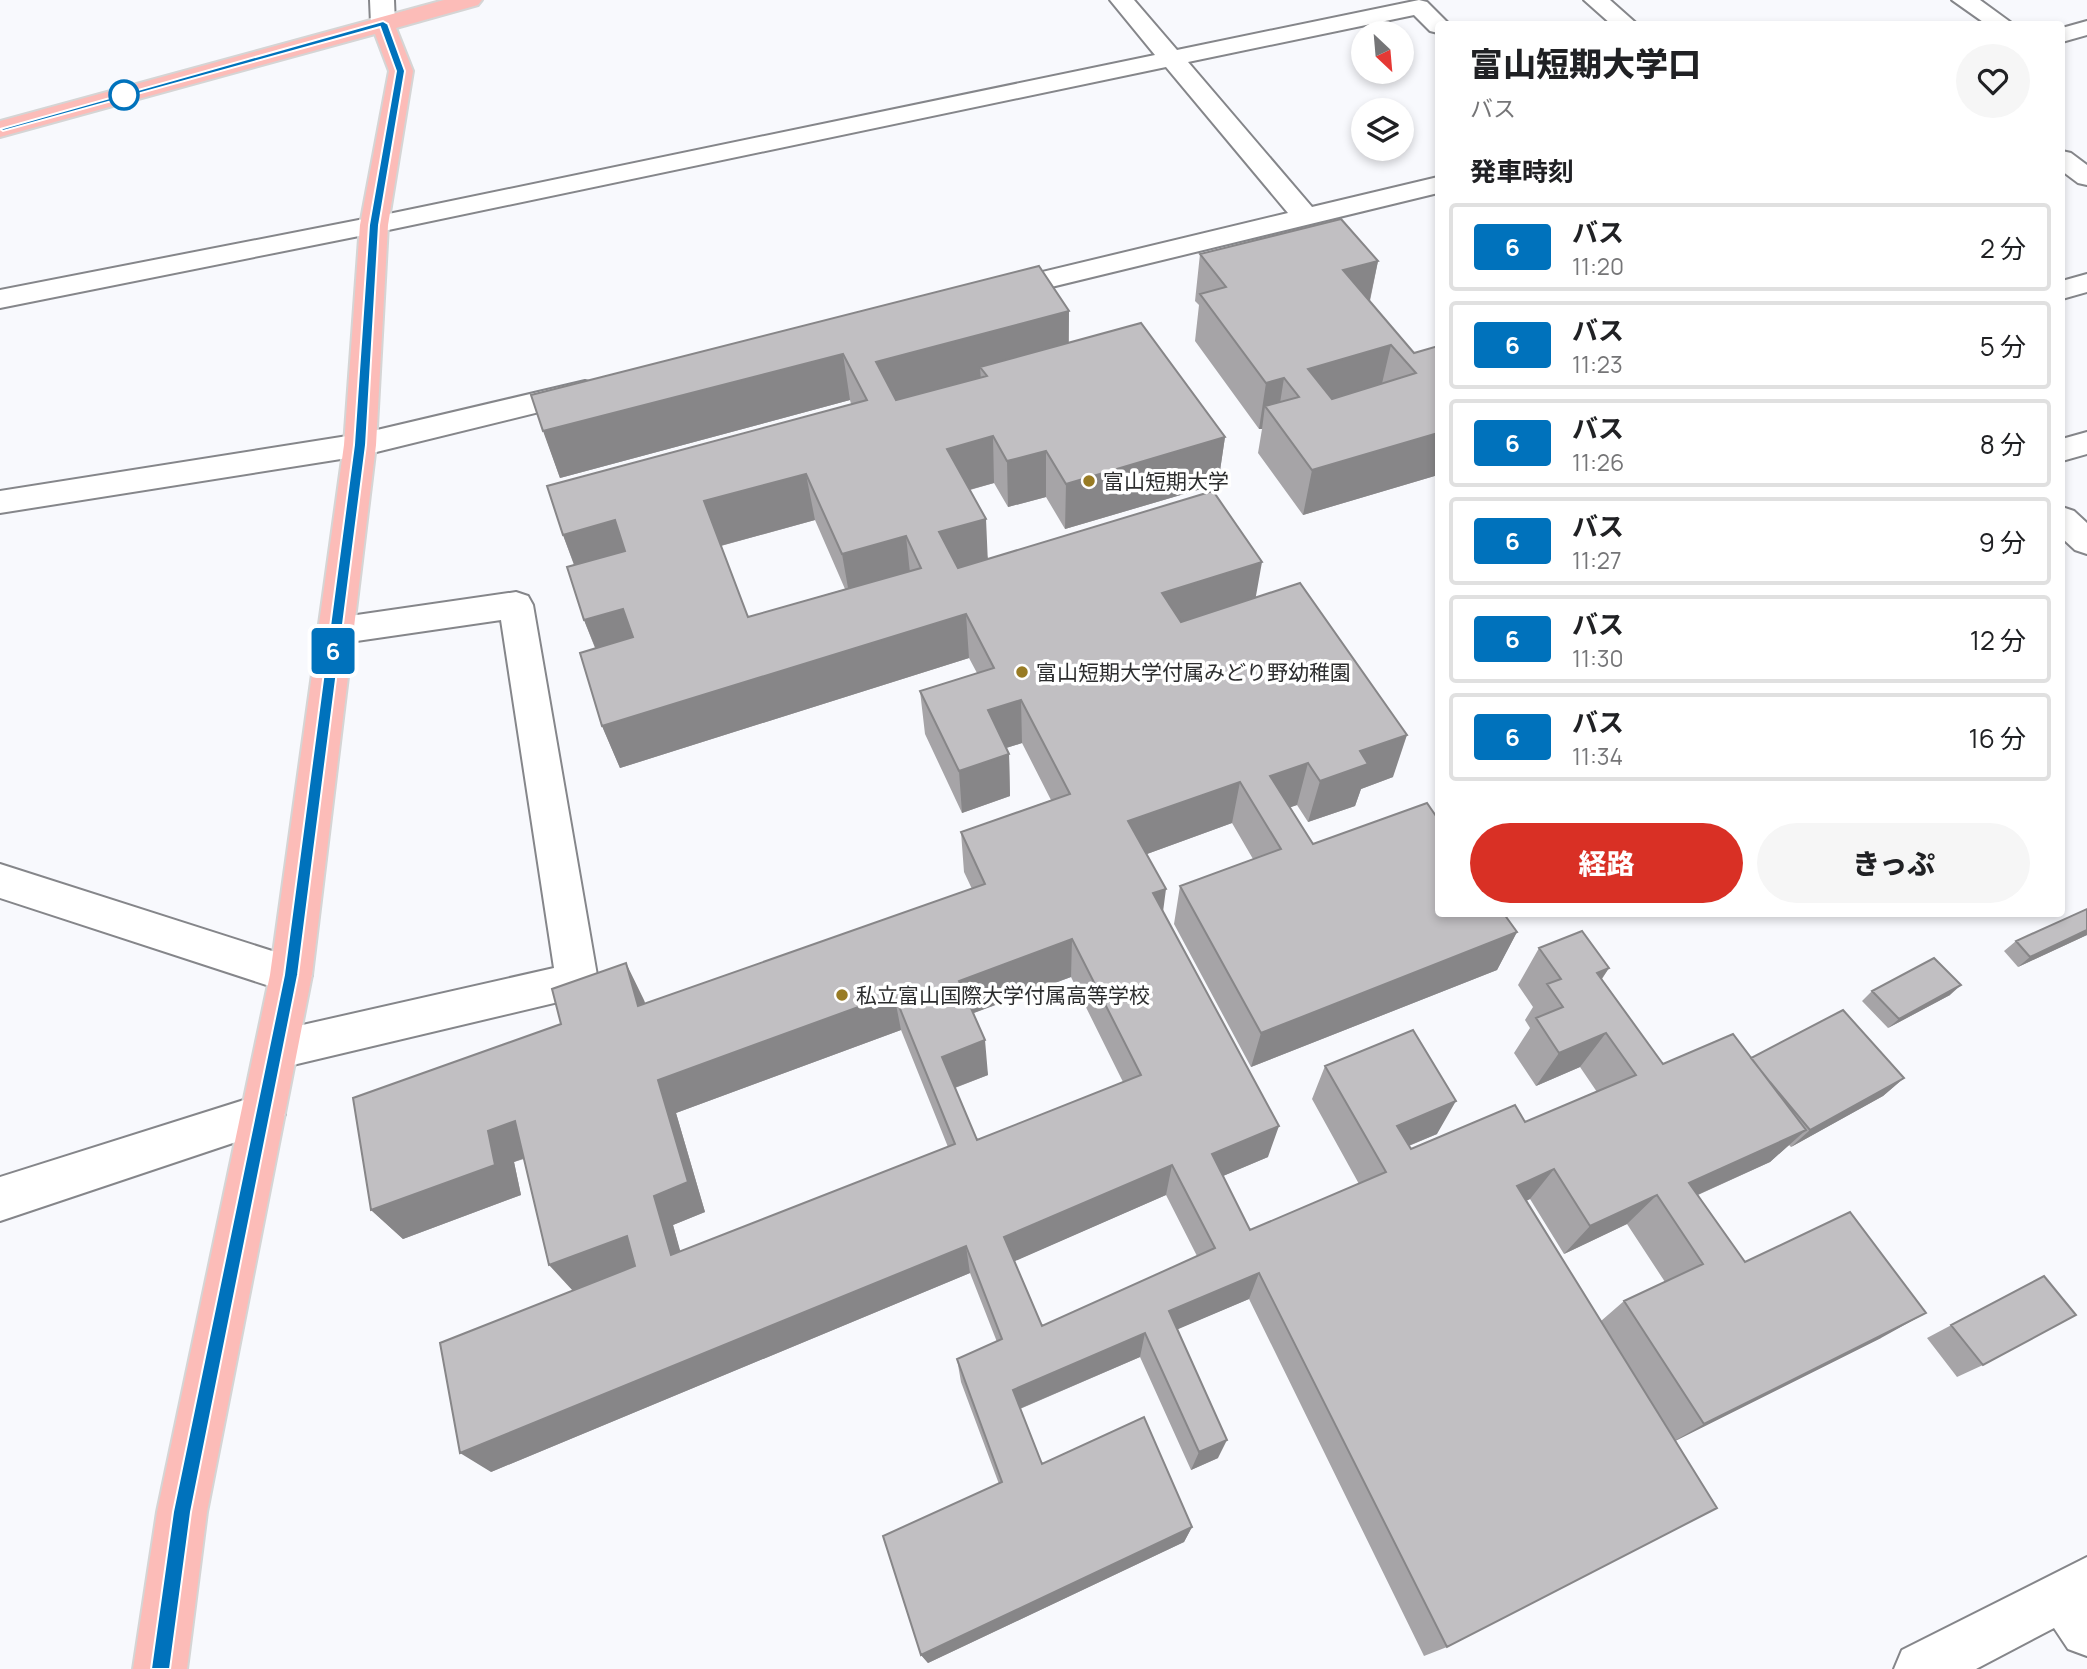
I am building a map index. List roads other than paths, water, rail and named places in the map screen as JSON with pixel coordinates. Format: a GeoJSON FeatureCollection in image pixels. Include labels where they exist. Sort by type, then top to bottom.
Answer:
{"type":"FeatureCollection","features":[{"type":"Feature","properties":{"kind":"main road"},"geometry":{"type":"LineString","coordinates":[[0,129],[383,12],[470,0]]}},
{"type":"Feature","properties":{"kind":"main road"},"geometry":{"type":"LineString","coordinates":[[160,1669],[182,1512],[291,975],[360,445],[374,225],[401,71],[383,12]]}},
{"type":"Feature","properties":{"kind":"street"},"geometry":{"type":"LineString","coordinates":[[1122,0],[1306,217]]}},
{"type":"Feature","properties":{"kind":"street"},"geometry":{"type":"LineString","coordinates":[[1596,0],[1621,21]]}},
{"type":"Feature","properties":{"kind":"street"},"geometry":{"type":"LineString","coordinates":[[1964,0],[1996,21]]}},
{"type":"Feature","properties":{"kind":"street"},"geometry":{"type":"LineString","coordinates":[[0,299],[374,225],[1419,7],[1435,23]]}},
{"type":"Feature","properties":{"kind":"street"},"geometry":{"type":"LineString","coordinates":[[2065,34],[2087,28]]}},
{"type":"Feature","properties":{"kind":"street"},"geometry":{"type":"LineString","coordinates":[[2065,158],[2087,152]]}},
{"type":"Feature","properties":{"kind":"street"},"geometry":{"type":"LineString","coordinates":[[2065,161],[2087,177]]}},
{"type":"Feature","properties":{"kind":"street"},"geometry":{"type":"LineString","coordinates":[[967,299],[1435,186]]}},
{"type":"Feature","properties":{"kind":"street"},"geometry":{"type":"LineString","coordinates":[[2065,289],[2087,283]]}},
{"type":"Feature","properties":{"kind":"street"},"geometry":{"type":"LineString","coordinates":[[0,502],[360,445],[614,384]]}},
{"type":"Feature","properties":{"kind":"street"},"geometry":{"type":"LineString","coordinates":[[2065,449],[2087,443]]}},
{"type":"Feature","properties":{"kind":"street"},"geometry":{"type":"LineString","coordinates":[[2065,522],[2087,542]]}},
{"type":"Feature","properties":{"kind":"street"},"geometry":{"type":"LineString","coordinates":[[276,1050],[577,981],[516,606],[336,631]]}},
{"type":"Feature","properties":{"kind":"street"},"geometry":{"type":"LineString","coordinates":[[0,881],[291,975]]}},
{"type":"Feature","properties":{"kind":"street"},"geometry":{"type":"LineString","coordinates":[[0,1199],[263,1114]]}},
{"type":"Feature","properties":{"kind":"street"},"geometry":{"type":"LineString","coordinates":[[1921,1669],[2079,1603]]}},
{"type":"Feature","properties":{"kind":"place","name":"富山短期大学"},"geometry":{"type":"Point","coordinates":[1089,481]}},
{"type":"Feature","properties":{"kind":"place","name":"富山短期大学付属みどり野幼稚園"},"geometry":{"type":"Point","coordinates":[1022,672]}},
{"type":"Feature","properties":{"kind":"place","name":"私立富山国際大学付属高等学校"},"geometry":{"type":"Point","coordinates":[842,995]}}]}
